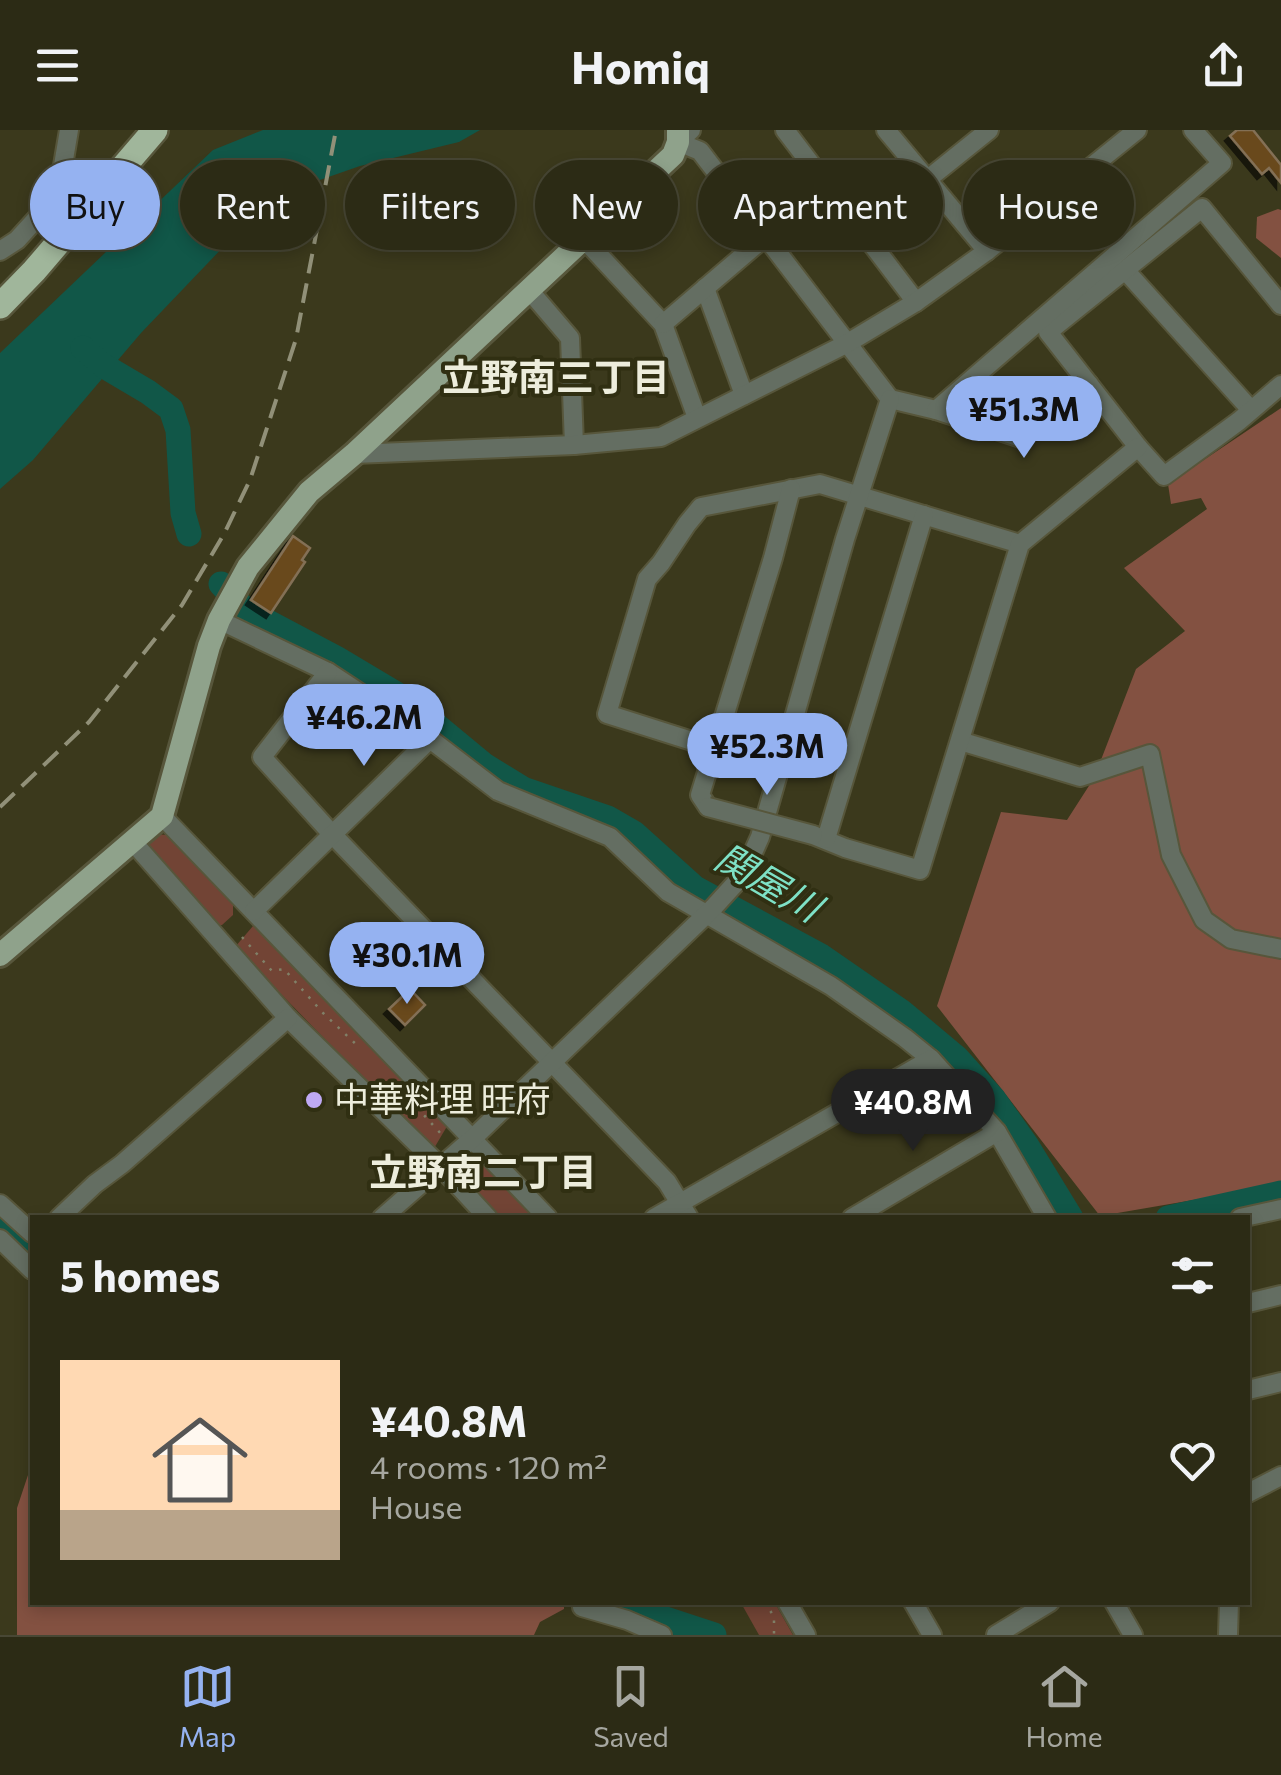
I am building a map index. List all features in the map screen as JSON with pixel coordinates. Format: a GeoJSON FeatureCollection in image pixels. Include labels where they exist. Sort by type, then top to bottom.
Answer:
{"type":"FeatureCollection","features":[{"type":"Feature","properties":{"kind":"highway"},"geometry":{"type":"LineString","coordinates":[[0,304],[34,271],[156,130]]}},
{"type":"Feature","properties":{"kind":"main road"},"geometry":{"type":"LineString","coordinates":[[669,160],[682,134]]}},
{"type":"Feature","properties":{"kind":"main road"},"geometry":{"type":"LineString","coordinates":[[0,955],[162,816],[209,646],[227,605],[248,567],[308,492],[354,454],[572,250]]}},
{"type":"Feature","properties":{"kind":"street"},"geometry":{"type":"LineString","coordinates":[[0,250],[17,240],[58,195],[69,130]]}},
{"type":"Feature","properties":{"kind":"street"},"geometry":{"type":"LineString","coordinates":[[784,130],[916,302]]}},
{"type":"Feature","properties":{"kind":"street"},"geometry":{"type":"LineString","coordinates":[[886,130],[911,160]]}},
{"type":"Feature","properties":{"kind":"street"},"geometry":{"type":"LineString","coordinates":[[943,168],[989,130]]}},
{"type":"Feature","properties":{"kind":"street"},"geometry":{"type":"LineString","coordinates":[[354,454],[574,445],[661,437],[846,344],[916,302],[987,251],[1137,130]]}},
{"type":"Feature","properties":{"kind":"street"},"geometry":{"type":"LineString","coordinates":[[936,410],[1222,162],[1193,130]]}},
{"type":"Feature","properties":{"kind":"street"},"geometry":{"type":"LineString","coordinates":[[682,134],[706,160]]}},
{"type":"Feature","properties":{"kind":"street"},"geometry":{"type":"LineString","coordinates":[[943,198],[987,251]]}},
{"type":"Feature","properties":{"kind":"street"},"geometry":{"type":"LineString","coordinates":[[1281,305],[1202,208],[1048,332],[1164,476],[1239,422],[1281,385]]}},
{"type":"Feature","properties":{"kind":"street"},"geometry":{"type":"LineString","coordinates":[[594,250],[663,324],[697,418]]}},
{"type":"Feature","properties":{"kind":"street"},"geometry":{"type":"LineString","coordinates":[[663,324],[750,250]]}},
{"type":"Feature","properties":{"kind":"street"},"geometry":{"type":"LineString","coordinates":[[775,250],[890,399],[1021,438],[1089,384]]}},
{"type":"Feature","properties":{"kind":"street"},"geometry":{"type":"LineString","coordinates":[[1125,270],[1251,410]]}},
{"type":"Feature","properties":{"kind":"street"},"geometry":{"type":"LineString","coordinates":[[705,288],[744,395]]}},
{"type":"Feature","properties":{"kind":"street"},"geometry":{"type":"LineString","coordinates":[[529,290],[570,338],[574,445]]}},
{"type":"Feature","properties":{"kind":"street"},"geometry":{"type":"LineString","coordinates":[[385,1215],[472,1139],[743,875],[760,836],[858,496],[890,399]]}},
{"type":"Feature","properties":{"kind":"street"},"geometry":{"type":"LineString","coordinates":[[791,488],[700,796],[708,807],[920,870],[1020,544],[1138,447]]}},
{"type":"Feature","properties":{"kind":"street"},"geometry":{"type":"LineString","coordinates":[[714,748],[607,714],[647,578],[702,507],[820,484],[1020,544]]}},
{"type":"Feature","properties":{"kind":"street"},"geometry":{"type":"LineString","coordinates":[[819,837],[924,515]]}},
{"type":"Feature","properties":{"kind":"street"},"geometry":{"type":"LineString","coordinates":[[227,605],[430,739],[498,791],[610,837],[668,892],[715,906],[932,1059],[997,1132],[1045,1215]]}},
{"type":"Feature","properties":{"kind":"street"},"geometry":{"type":"LineString","coordinates":[[328,672],[262,757],[667,1182],[685,1210],[932,1059]]}},
{"type":"Feature","properties":{"kind":"street"},"geometry":{"type":"LineString","coordinates":[[254,911],[430,739]]}},
{"type":"Feature","properties":{"kind":"street"},"geometry":{"type":"LineString","coordinates":[[960,742],[1080,777],[1150,754],[1170,855],[1204,920],[1231,940],[1281,949]]}},
{"type":"Feature","properties":{"kind":"street"},"geometry":{"type":"LineString","coordinates":[[162,816],[545,1215]]}},
{"type":"Feature","properties":{"kind":"street"},"geometry":{"type":"LineString","coordinates":[[132,842],[288,1018],[485,1215]]}},
{"type":"Feature","properties":{"kind":"street"},"geometry":{"type":"LineString","coordinates":[[62,1215],[288,1018]]}},
{"type":"Feature","properties":{"kind":"street"},"geometry":{"type":"LineString","coordinates":[[857,1215],[997,1132]]}},
{"type":"Feature","properties":{"kind":"street"},"geometry":{"type":"LineString","coordinates":[[0,1204],[30,1231]]}},
{"type":"Feature","properties":{"kind":"street"},"geometry":{"type":"LineString","coordinates":[[1250,1216],[1281,1210]]}},
{"type":"Feature","properties":{"kind":"street"},"geometry":{"type":"LineString","coordinates":[[0,1239],[30,1261]]}},
{"type":"Feature","properties":{"kind":"street"},"geometry":{"type":"LineString","coordinates":[[1250,1303],[1281,1295]]}},
{"type":"Feature","properties":{"kind":"street"},"geometry":{"type":"LineString","coordinates":[[1250,1390],[1281,1382]]}},
{"type":"Feature","properties":{"kind":"street"},"geometry":{"type":"LineString","coordinates":[[1250,1492],[1281,1476]]}},
{"type":"Feature","properties":{"kind":"street"},"geometry":{"type":"LineString","coordinates":[[588,1605],[582,1607],[662,1635]]}},
{"type":"Feature","properties":{"kind":"street"},"geometry":{"type":"LineString","coordinates":[[790,1605],[806,1635]]}},
{"type":"Feature","properties":{"kind":"street"},"geometry":{"type":"LineString","coordinates":[[916,1605],[932,1635]]}},
{"type":"Feature","properties":{"kind":"street"},"geometry":{"type":"LineString","coordinates":[[996,1635],[1045,1605]]}},
{"type":"Feature","properties":{"kind":"street"},"geometry":{"type":"LineString","coordinates":[[1116,1605],[1133,1635]]}},
{"type":"Feature","properties":{"kind":"street"},"geometry":{"type":"LineString","coordinates":[[1228,1635],[1229,1605]]}},
{"type":"Feature","properties":{"kind":"path"},"geometry":{"type":"LineString","coordinates":[[242,937],[272,970],[284,969],[322,1013],[369,1055]]}},
{"type":"Feature","properties":{"kind":"path"},"geometry":{"type":"LineString","coordinates":[[396,1084],[442,1136]]}},
{"type":"Feature","properties":{"kind":"path"},"geometry":{"type":"LineString","coordinates":[[469,1173],[498,1186]]}},
{"type":"Feature","properties":{"kind":"path"},"geometry":{"type":"LineString","coordinates":[[767,1605],[774,1617],[774,1635]]}},
{"type":"Feature","properties":{"kind":"shaded area"},"geometry":{"type":"Polygon","coordinates":[[[1278,209],[1281,258],[1256,238],[1257,217],[1278,209]]]}},
{"type":"Feature","properties":{"kind":"shaded area"},"geometry":{"type":"Polygon","coordinates":[[[1281,408],[1281,1185],[1099,1215],[937,1006],[1001,812],[1067,820],[1094,778],[1136,669],[1185,631],[1124,568],[1207,509],[1201,498],[1171,504],[1168,484],[1281,408]]]}},
{"type":"Feature","properties":{"kind":"shaded area"},"geometry":{"type":"Polygon","coordinates":[[[156,834],[175,840],[233,902],[233,915],[222,925],[217,926],[139,846],[156,834]]]}},
{"type":"Feature","properties":{"kind":"shaded area"},"geometry":{"type":"Polygon","coordinates":[[[253,926],[446,1124],[433,1150],[235,947],[253,926]]]}},
{"type":"Feature","properties":{"kind":"shaded area"},"geometry":{"type":"Polygon","coordinates":[[[472,1160],[480,1160],[535,1215],[495,1215],[459,1179],[458,1172],[472,1160]]]}},
{"type":"Feature","properties":{"kind":"shaded area"},"geometry":{"type":"Polygon","coordinates":[[[30,1469],[30,1605],[564,1605],[564,1609],[540,1622],[534,1635],[17,1635],[17,1508],[30,1469]]]}},
{"type":"Feature","properties":{"kind":"shaded area"},"geometry":{"type":"Polygon","coordinates":[[[742,1605],[776,1605],[793,1635],[759,1635],[742,1605]]]}},
{"type":"Feature","properties":{"kind":"water"},"geometry":{"type":"Polygon","coordinates":[[[263,130],[480,130],[459,142],[385,160],[345,160],[345,171],[325,178],[325,160],[203,160],[213,150],[263,130]]]}},
{"type":"Feature","properties":{"kind":"water"},"geometry":{"type":"Polygon","coordinates":[[[180,181],[180,250],[220,250],[141,333],[33,460],[0,489],[0,353],[108,250],[160,250],[160,201],[180,181]]]}},
{"type":"Feature","properties":{"kind":"building"},"geometry":{"type":"Polygon","coordinates":[[[1237,130],[1253,130],[1281,165],[1281,183],[1269,168],[1262,174],[1230,136],[1237,130]]]}},
{"type":"Feature","properties":{"kind":"building"},"geometry":{"type":"Polygon","coordinates":[[[293,536],[310,548],[271,613],[251,600],[293,536]]]}},
{"type":"Feature","properties":{"kind":"building"},"geometry":{"type":"Polygon","coordinates":[[[410,989],[425,1005],[405,1025],[389,1009],[410,989]]]}},
{"type":"Feature","properties":{"kind":"waterway","name":"関屋川"},"geometry":{"type":"LineString","coordinates":[[83,348],[171,409],[178,430],[183,513],[189,534]]}},
{"type":"Feature","properties":{"kind":"waterway","name":"関屋川"},"geometry":{"type":"LineString","coordinates":[[221,584],[245,610],[403,698],[484,765],[523,789],[608,818],[634,833],[695,888],[821,956],[902,1012],[957,1058],[993,1098],[1069,1215]]}},
{"type":"Feature","properties":{"kind":"waterway","name":"関屋川"},"geometry":{"type":"LineString","coordinates":[[1182,1215],[1281,1193]]}},
{"type":"Feature","properties":{"kind":"waterway"},"geometry":{"type":"LineString","coordinates":[[0,1223],[30,1251]]}},
{"type":"Feature","properties":{"kind":"waterway"},"geometry":{"type":"LineString","coordinates":[[633,1605],[714,1635]]}},
{"type":"Feature","properties":{"kind":"railway"},"geometry":{"type":"LineString","coordinates":[[0,807],[89,722],[182,605],[224,534],[250,480],[296,339],[336,130]]}},
{"type":"Feature","properties":{"kind":"place","name":"中華料理 旺府"},"geometry":{"type":"Point","coordinates":[314,1100]}},
{"type":"Feature","properties":{"kind":"district","name":"立野南三丁目"},"geometry":{"type":"Point","coordinates":[556,378]}},
{"type":"Feature","properties":{"kind":"district","name":"立野南二丁目"},"geometry":{"type":"Point","coordinates":[483,1173]}}]}
